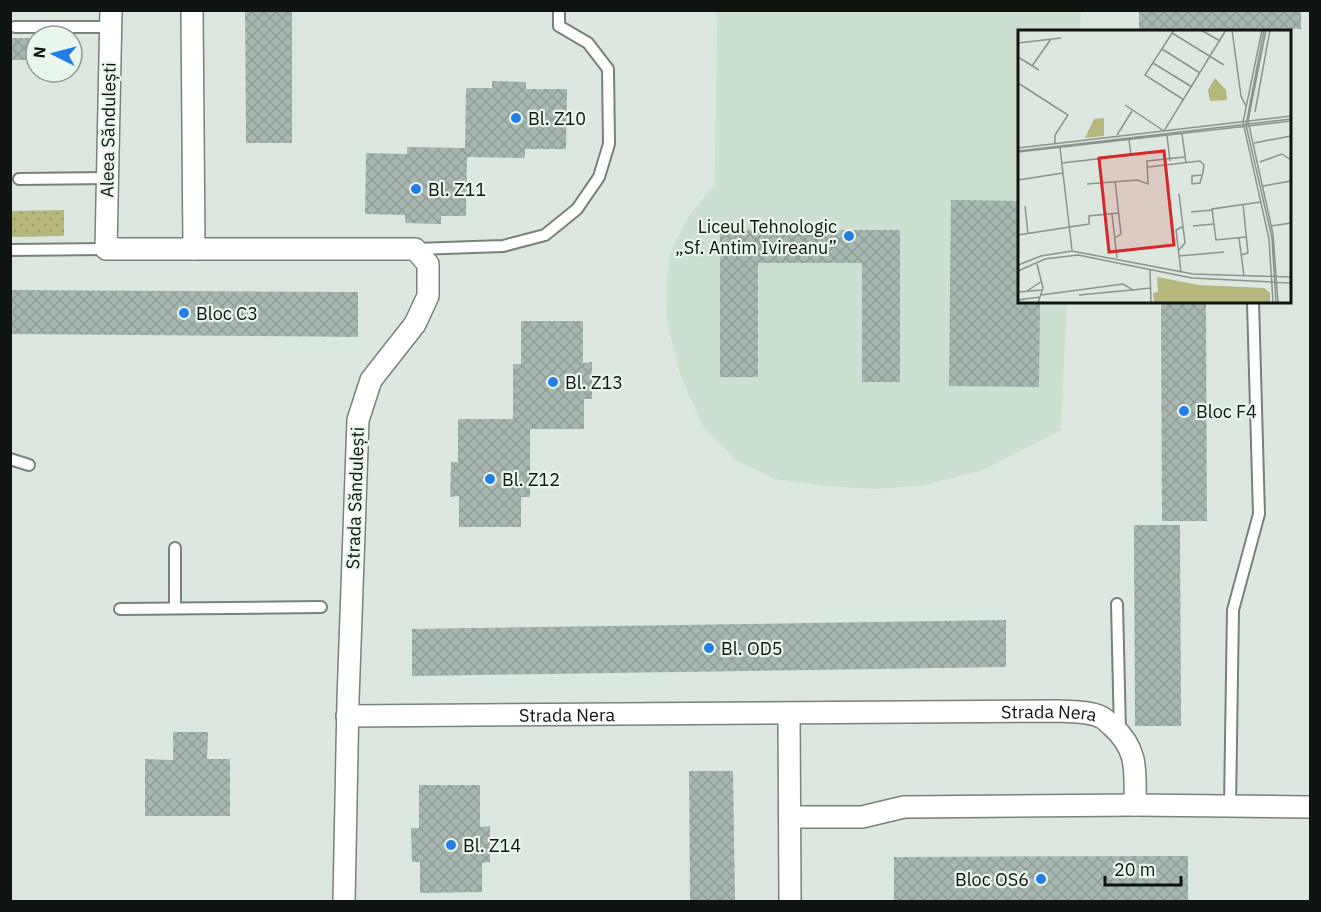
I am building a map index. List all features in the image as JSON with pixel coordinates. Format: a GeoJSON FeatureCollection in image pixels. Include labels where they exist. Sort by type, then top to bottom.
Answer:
{"type":"FeatureCollection","features":[{"type":"Feature","properties":{"kind":"street"},"geometry":{"type":"LineString","coordinates":[[192,10],[194,249]]}},
{"type":"Feature","properties":{"kind":"street","name":"Aleea Săndulești"},"geometry":{"type":"LineString","coordinates":[[106,249],[111,19]]}},
{"type":"Feature","properties":{"kind":"street"},"geometry":{"type":"LineString","coordinates":[[106,249],[415,249]]}},
{"type":"Feature","properties":{"kind":"street","name":"Strada Săndulești"},"geometry":{"type":"LineString","coordinates":[[344,902],[347,716],[358,420],[371,380],[415,324],[428,296],[428,264],[415,249]]}},
{"type":"Feature","properties":{"kind":"street","name":"Strada Nera"},"geometry":{"type":"LineString","coordinates":[[347,716],[1059,711],[1085,713],[1102,717],[1120,733],[1131,748],[1136,805]]}},
{"type":"Feature","properties":{"kind":"street"},"geometry":{"type":"LineString","coordinates":[[789,713],[790,902]]}},
{"type":"Feature","properties":{"kind":"street"},"geometry":{"type":"LineString","coordinates":[[790,817],[862,817],[904,807],[1136,805],[1311,807]]}},
{"type":"Feature","properties":{"kind":"lane"},"geometry":{"type":"LineString","coordinates":[[415,249],[503,246],[545,235],[577,209],[599,177],[609,144],[608,69],[588,43],[559,26],[559,10]]}},
{"type":"Feature","properties":{"kind":"lane"},"geometry":{"type":"LineString","coordinates":[[15,27],[111,19]]}},
{"type":"Feature","properties":{"kind":"lane"},"geometry":{"type":"LineString","coordinates":[[19,179],[108,178]]}},
{"type":"Feature","properties":{"kind":"lane"},"geometry":{"type":"LineString","coordinates":[[10,250],[106,249]]}},
{"type":"Feature","properties":{"kind":"lane"},"geometry":{"type":"LineString","coordinates":[[1230,806],[1233,610],[1259,514],[1253,303]]}},
{"type":"Feature","properties":{"kind":"lane"},"geometry":{"type":"LineString","coordinates":[[10,459],[29,465]]}},
{"type":"Feature","properties":{"kind":"lane"},"geometry":{"type":"LineString","coordinates":[[175,548],[175,608]]}},
{"type":"Feature","properties":{"kind":"lane"},"geometry":{"type":"LineString","coordinates":[[1117,604],[1120,733]]}},
{"type":"Feature","properties":{"kind":"lane"},"geometry":{"type":"LineString","coordinates":[[120,609],[321,607]]}},
{"type":"Feature","properties":{"kind":"shaded area","name":"Liceul Tehnologic „Sf. Antim Ivireanu”"},"geometry":{"type":"Polygon","coordinates":[[[717,11],[1081,11],[1080,30],[1018,30],[1018,303],[1067,303],[1061,430],[983,470],[925,485],[877,489],[827,486],[775,479],[735,460],[702,425],[680,374],[666,318],[670,253],[687,219],[715,184],[717,11]]]}},
{"type":"Feature","properties":{"kind":"green space"},"geometry":{"type":"Polygon","coordinates":[[[64,210],[64,236],[11,237],[11,211],[64,210]]]}},
{"type":"Feature","properties":{"kind":"building"},"geometry":{"type":"Polygon","coordinates":[[[245,10],[292,10],[292,143],[246,143],[245,10]]]}},
{"type":"Feature","properties":{"kind":"building"},"geometry":{"type":"Polygon","coordinates":[[[1139,10],[1301,10],[1301,29],[1139,30],[1139,10]]]}},
{"type":"Feature","properties":{"kind":"building"},"geometry":{"type":"Polygon","coordinates":[[[10,38],[24,38],[24,60],[10,60],[10,38]]]}},
{"type":"Feature","properties":{"kind":"building"},"geometry":{"type":"Polygon","coordinates":[[[492,81],[526,82],[526,89],[567,89],[566,149],[525,149],[525,158],[467,157],[466,216],[441,216],[441,224],[405,223],[405,215],[365,214],[366,153],[407,154],[407,147],[465,148],[466,88],[492,88],[492,81]]]}},
{"type":"Feature","properties":{"kind":"building"},"geometry":{"type":"Polygon","coordinates":[[[951,200],[1018,201],[1018,303],[1040,303],[1039,387],[949,386],[951,200]]]}},
{"type":"Feature","properties":{"kind":"building"},"geometry":{"type":"Polygon","coordinates":[[[720,230],[900,230],[900,382],[862,382],[862,263],[758,263],[758,377],[720,377],[720,230]]]}},
{"type":"Feature","properties":{"kind":"building","name":"Bloc C3"},"geometry":{"type":"Polygon","coordinates":[[[10,290],[358,292],[358,337],[10,334],[10,290]]]}},
{"type":"Feature","properties":{"kind":"building"},"geometry":{"type":"Polygon","coordinates":[[[1161,303],[1206,303],[1207,521],[1162,521],[1161,303]]]}},
{"type":"Feature","properties":{"kind":"building"},"geometry":{"type":"Polygon","coordinates":[[[521,321],[583,321],[583,363],[592,362],[592,399],[584,399],[584,429],[530,429],[530,497],[521,497],[521,527],[459,527],[459,496],[450,497],[451,462],[458,462],[458,419],[513,419],[513,364],[521,364],[521,321]]]}},
{"type":"Feature","properties":{"kind":"building"},"geometry":{"type":"Polygon","coordinates":[[[1134,525],[1180,525],[1181,726],[1135,726],[1134,525]]]}},
{"type":"Feature","properties":{"kind":"building","name":"Bl. OD5"},"geometry":{"type":"Polygon","coordinates":[[[1006,620],[1006,667],[412,676],[412,629],[1006,620]]]}},
{"type":"Feature","properties":{"kind":"building"},"geometry":{"type":"Polygon","coordinates":[[[173,732],[208,732],[207,759],[230,759],[230,816],[145,816],[145,759],[173,760],[173,732]]]}},
{"type":"Feature","properties":{"kind":"building"},"geometry":{"type":"Polygon","coordinates":[[[689,771],[733,771],[735,902],[690,902],[689,771]]]}},
{"type":"Feature","properties":{"kind":"building","name":"Bl. Z14"},"geometry":{"type":"Polygon","coordinates":[[[419,785],[480,785],[480,827],[490,826],[490,862],[482,863],[482,892],[420,893],[420,862],[412,862],[411,828],[419,828],[419,785]]]}},
{"type":"Feature","properties":{"kind":"building","name":"Bloc OS6"},"geometry":{"type":"Polygon","coordinates":[[[1188,856],[1188,902],[894,902],[894,857],[1188,856]]]}},
{"type":"Feature","properties":{"kind":"place","name":"Bl. Z10"},"geometry":{"type":"Point","coordinates":[516,118]}},
{"type":"Feature","properties":{"kind":"place","name":"Bl. Z11"},"geometry":{"type":"Point","coordinates":[416,189]}},
{"type":"Feature","properties":{"kind":"place","name":"Liceul Tehnologic „Sf. Antim Ivireanu”"},"geometry":{"type":"Point","coordinates":[849,236]}},
{"type":"Feature","properties":{"kind":"place","name":"Bloc C3"},"geometry":{"type":"Point","coordinates":[184,313]}},
{"type":"Feature","properties":{"kind":"place","name":"Bl. Z13"},"geometry":{"type":"Point","coordinates":[553,382]}},
{"type":"Feature","properties":{"kind":"place","name":"Bloc F4"},"geometry":{"type":"Point","coordinates":[1184,411]}},
{"type":"Feature","properties":{"kind":"place","name":"Bl. Z12"},"geometry":{"type":"Point","coordinates":[490,479]}},
{"type":"Feature","properties":{"kind":"place","name":"Bl. OD5"},"geometry":{"type":"Point","coordinates":[709,648]}},
{"type":"Feature","properties":{"kind":"place","name":"Bl. Z14"},"geometry":{"type":"Point","coordinates":[451,845]}},
{"type":"Feature","properties":{"kind":"place","name":"Bloc OS6"},"geometry":{"type":"Point","coordinates":[1041,879]}}]}
